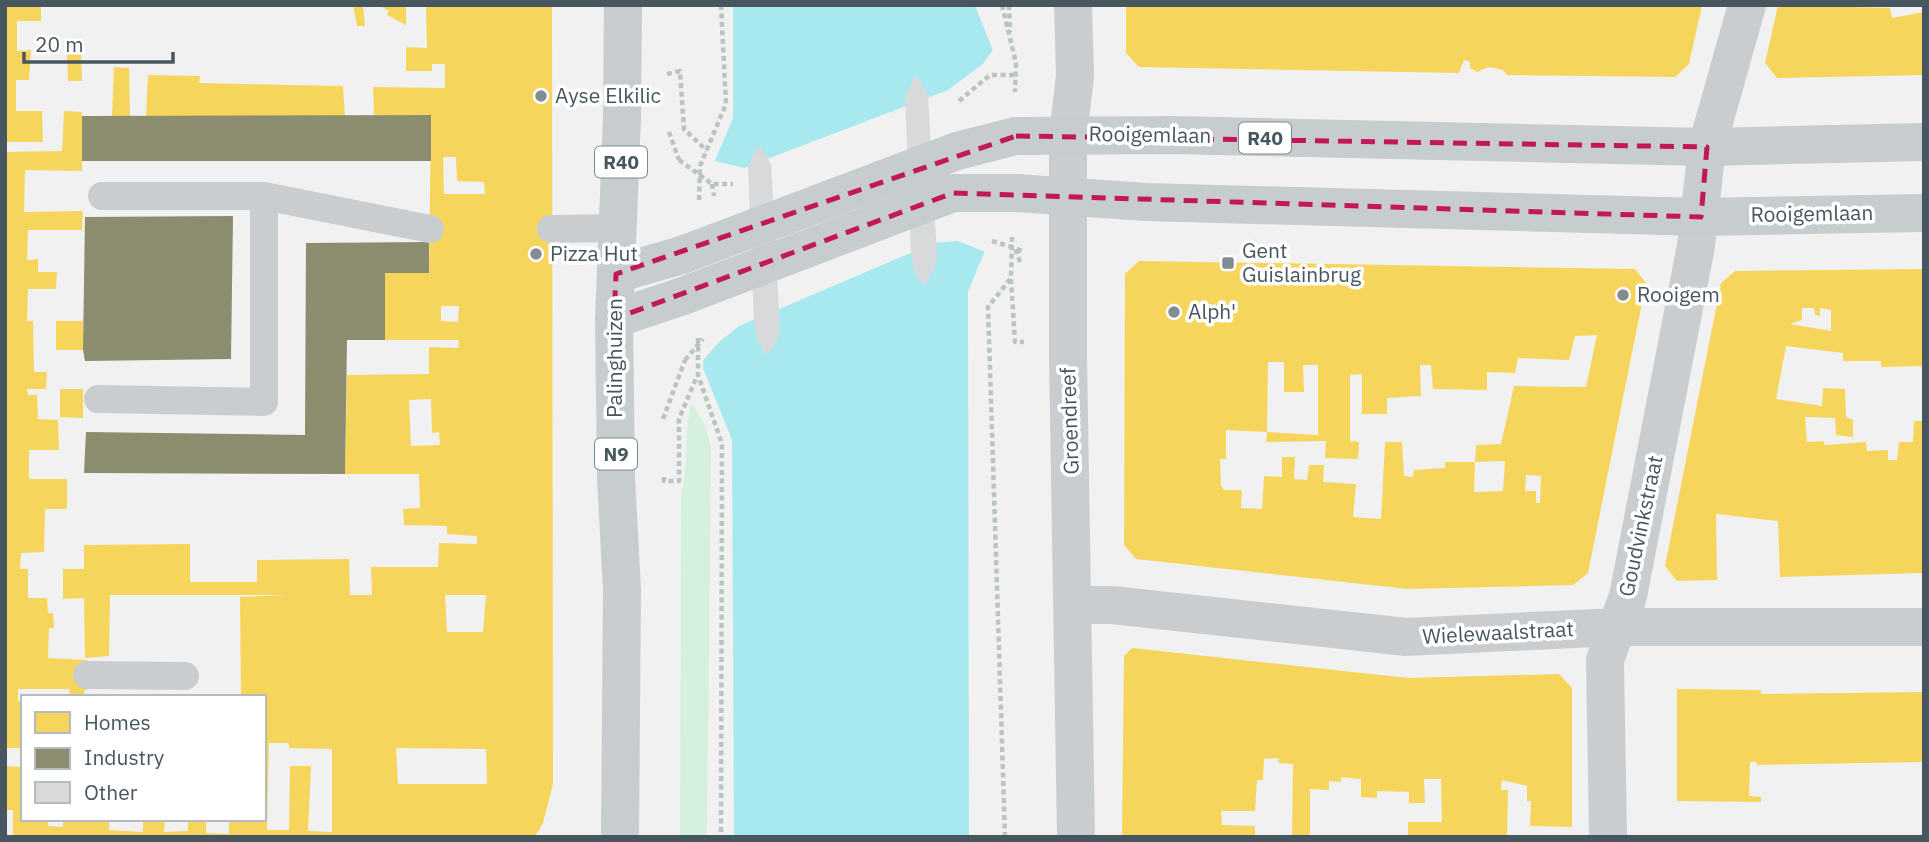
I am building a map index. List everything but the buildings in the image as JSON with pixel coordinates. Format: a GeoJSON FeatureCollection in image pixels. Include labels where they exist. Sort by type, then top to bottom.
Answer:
{"type":"FeatureCollection","features":[{"type":"Feature","properties":{"kind":"main road","name":"Palinghuizen"},"geometry":{"type":"LineString","coordinates":[[620,837],[622,589],[616,478],[614,319],[619,228],[623,5]]}},
{"type":"Feature","properties":{"kind":"main road","name":"Rooigemlaan"},"geometry":{"type":"LineString","coordinates":[[617,274],[682,254],[957,151],[1015,119],[1068,134],[1707,147],[1924,142]]}},
{"type":"Feature","properties":{"kind":"main road","name":"Rooigemlaan"},"geometry":{"type":"LineString","coordinates":[[614,319],[683,296],[953,193],[1014,208],[1069,197],[1146,202],[1701,217],[1924,213]]}},
{"type":"Feature","properties":{"kind":"street","name":"Groendreef"},"geometry":{"type":"LineString","coordinates":[[1073,5],[1074,77],[1068,134],[1068,357],[1076,837]]}},
{"type":"Feature","properties":{"kind":"street"},"geometry":{"type":"LineString","coordinates":[[1701,217],[1707,147],[1747,5]]}},
{"type":"Feature","properties":{"kind":"street","name":"Goudvinkstraat"},"geometry":{"type":"LineString","coordinates":[[1608,837],[1605,660],[1628,596],[1701,217]]}},
{"type":"Feature","properties":{"kind":"street","name":"Wielewaalstraat"},"geometry":{"type":"LineString","coordinates":[[1074,605],[1112,605],[1406,638],[1616,627],[1924,626]]}},
{"type":"Feature","properties":{"kind":"lane"},"geometry":{"type":"LineString","coordinates":[[102,196],[264,196],[430,229]]}},
{"type":"Feature","properties":{"kind":"lane"},"geometry":{"type":"LineString","coordinates":[[98,399],[264,402],[264,196]]}},
{"type":"Feature","properties":{"kind":"lane"},"geometry":{"type":"LineString","coordinates":[[551,229],[619,228]]}},
{"type":"Feature","properties":{"kind":"lane"},"geometry":{"type":"LineString","coordinates":[[87,675],[185,676]]}},
{"type":"Feature","properties":{"kind":"path"},"geometry":{"type":"LineString","coordinates":[[699,208],[700,166],[726,104],[721,5]]}},
{"type":"Feature","properties":{"kind":"path"},"geometry":{"type":"LineString","coordinates":[[1003,5],[1010,46],[1016,63],[1015,119]]}},
{"type":"Feature","properties":{"kind":"path"},"geometry":{"type":"LineString","coordinates":[[1009,5],[1010,46]]}},
{"type":"Feature","properties":{"kind":"path"},"geometry":{"type":"LineString","coordinates":[[665,74],[680,71],[684,129],[707,151]]}},
{"type":"Feature","properties":{"kind":"path"},"geometry":{"type":"LineString","coordinates":[[1014,208],[1011,278],[1015,342],[1025,342]]}},
{"type":"Feature","properties":{"kind":"path"},"geometry":{"type":"LineString","coordinates":[[1005,837],[1002,813],[988,307],[1011,278]]}},
{"type":"Feature","properties":{"kind":"path"},"geometry":{"type":"LineString","coordinates":[[698,334],[698,376],[722,444],[721,837]]}},
{"type":"Feature","properties":{"kind":"path"},"geometry":{"type":"LineString","coordinates":[[663,431],[663,418],[685,360]]}},
{"type":"Feature","properties":{"kind":"path"},"geometry":{"type":"LineString","coordinates":[[664,469],[664,481],[679,481],[679,419],[698,376]]}},
{"type":"Feature","properties":{"kind":"highlighted area"},"geometry":{"type":"Polygon","coordinates":[[[1016,136],[1707,147],[1701,217],[953,193],[614,319],[616,274],[1016,136]]]}},
{"type":"Feature","properties":{"kind":"green space"},"geometry":{"type":"Polygon","coordinates":[[[692,403],[705,425],[711,448],[707,837],[680,837],[681,495],[687,426],[692,403]]]}},
{"type":"Feature","properties":{"kind":"water"},"geometry":{"type":"Polygon","coordinates":[[[733,5],[975,5],[998,64],[991,236],[968,292],[969,837],[734,837],[732,440],[703,368],[711,170],[733,118],[733,5]]]}},
{"type":"Feature","properties":{"kind":"pier"},"geometry":{"type":"Polygon","coordinates":[[[995,47],[1001,65],[995,237],[988,253],[958,241],[934,243],[739,326],[718,343],[699,365],[707,169],[711,160],[744,168],[948,90],[983,64],[995,47]]]}},
{"type":"Feature","properties":{"kind":"place","name":"Ayse Elkilic"},"geometry":{"type":"Point","coordinates":[541,96]}},
{"type":"Feature","properties":{"kind":"place","name":"Pizza Hut"},"geometry":{"type":"Point","coordinates":[536,254]}},
{"type":"Feature","properties":{"kind":"place","name":"Gent Guislainbrug"},"geometry":{"type":"Point","coordinates":[1228,263]}},
{"type":"Feature","properties":{"kind":"place","name":"Rooigem"},"geometry":{"type":"Point","coordinates":[1623,295]}},
{"type":"Feature","properties":{"kind":"place","name":"Alph'"},"geometry":{"type":"Point","coordinates":[1174,312]}}]}
